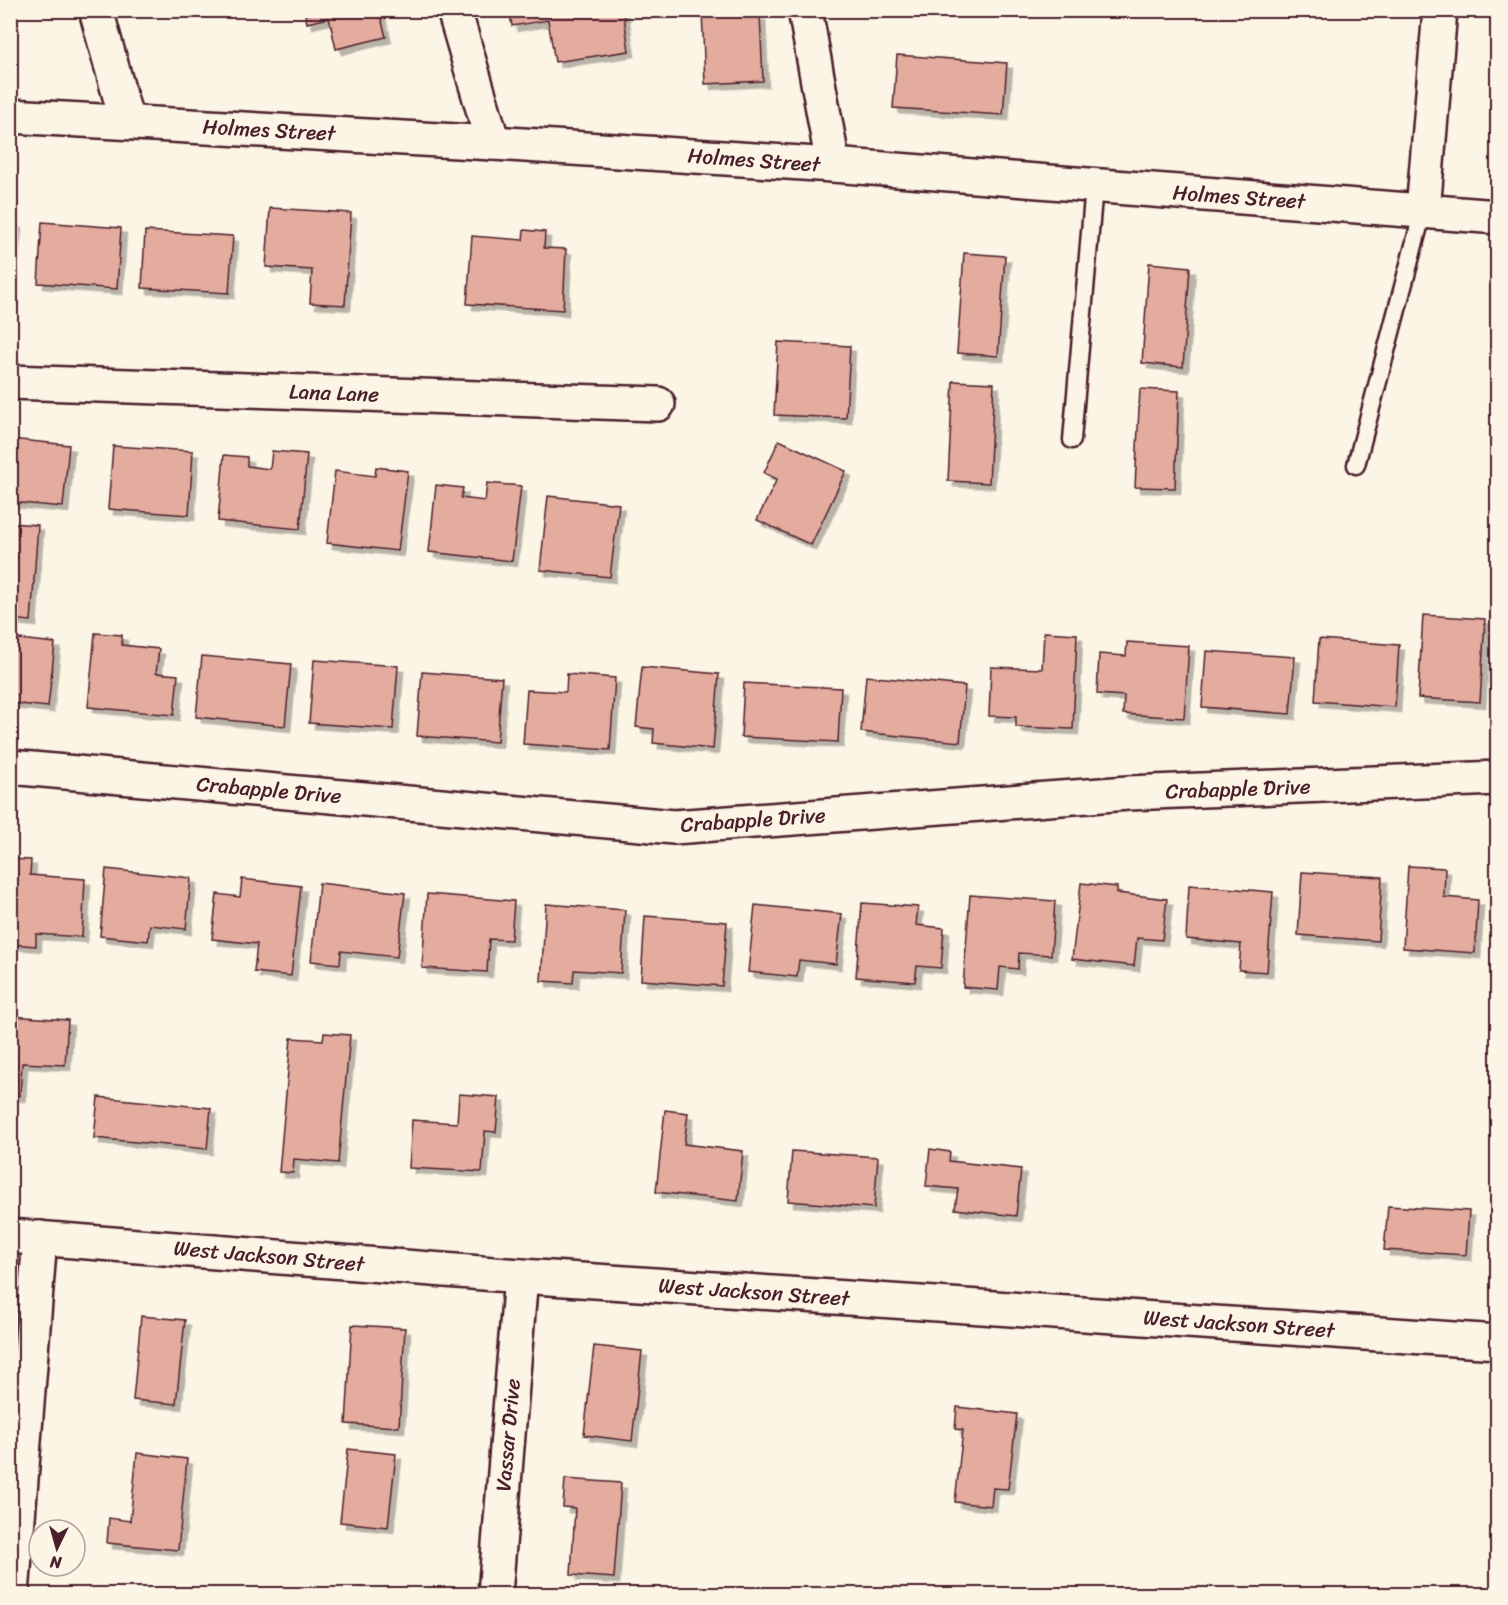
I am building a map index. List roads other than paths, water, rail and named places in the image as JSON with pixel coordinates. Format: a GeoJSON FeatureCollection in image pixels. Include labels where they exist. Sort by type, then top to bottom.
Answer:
{"type":"FeatureCollection","features":[{"type":"Feature","properties":{"kind":"street"},"geometry":{"type":"LineString","coordinates":[[96,10],[127,122]]}},
{"type":"Feature","properties":{"kind":"street"},"geometry":{"type":"LineString","coordinates":[[454,10],[493,143]]}},
{"type":"Feature","properties":{"kind":"street"},"geometry":{"type":"LineString","coordinates":[[805,10],[833,165]]}},
{"type":"Feature","properties":{"kind":"street"},"geometry":{"type":"LineString","coordinates":[[1423,211],[1440,10]]}},
{"type":"Feature","properties":{"kind":"street","name":"Holmes Street"},"geometry":{"type":"LineString","coordinates":[[10,116],[833,165],[1497,218]]}},
{"type":"Feature","properties":{"kind":"street","name":"Lana Lane"},"geometry":{"type":"LineString","coordinates":[[10,382],[658,404]]}},
{"type":"Feature","properties":{"kind":"street","name":"Crabapple Drive"},"geometry":{"type":"LineString","coordinates":[[10,767],[674,826],[1128,793],[1497,778]]}},
{"type":"Feature","properties":{"kind":"street"},"geometry":{"type":"LineString","coordinates":[[12,1594],[25,1237]]}},
{"type":"Feature","properties":{"kind":"street","name":"West Jackson Street"},"geometry":{"type":"LineString","coordinates":[[25,1237],[521,1276],[1497,1342]]}},
{"type":"Feature","properties":{"kind":"street","name":"Vassar Drive"},"geometry":{"type":"LineString","coordinates":[[495,1594],[521,1276]]}},
{"type":"Feature","properties":{"kind":"lane"},"geometry":{"type":"LineString","coordinates":[[1072,440],[1094,186]]}},
{"type":"Feature","properties":{"kind":"lane"},"geometry":{"type":"LineString","coordinates":[[1356,465],[1423,211]]}}]}
